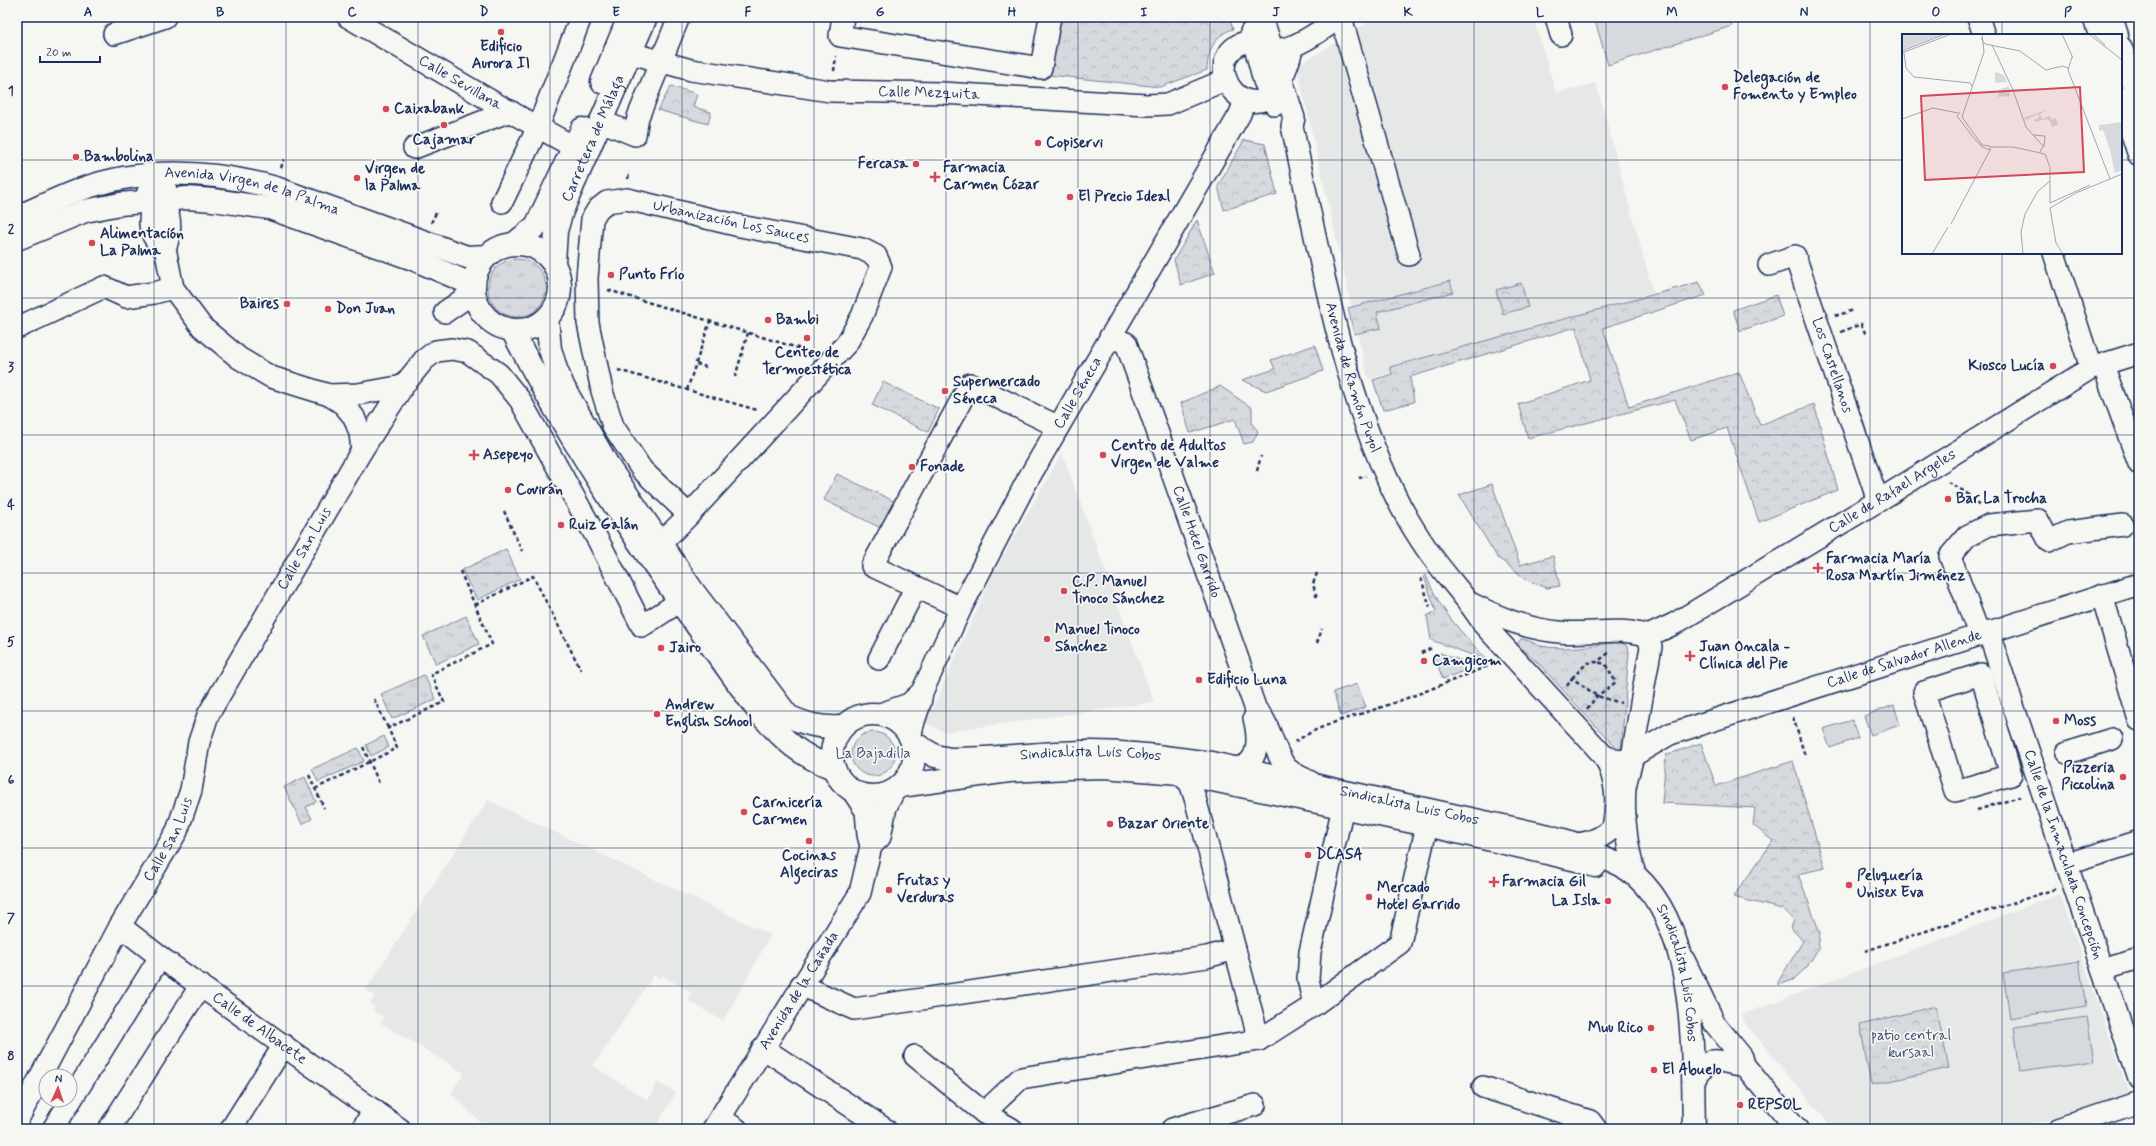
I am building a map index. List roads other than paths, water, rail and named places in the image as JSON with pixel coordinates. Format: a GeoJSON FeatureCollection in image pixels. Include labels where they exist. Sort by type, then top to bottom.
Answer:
{"type":"FeatureCollection","features":[{"type":"Feature","properties":{"kind":"main road","name":"Carretera de Málaga"},"geometry":{"type":"LineString","coordinates":[[515,243],[536,226],[574,146],[629,17]]}},
{"type":"Feature","properties":{"kind":"main road","name":"Carretera de Málaga"},"geometry":{"type":"LineString","coordinates":[[554,263],[554,243],[560,218],[646,17]]}},
{"type":"Feature","properties":{"kind":"main road"},"geometry":{"type":"LineString","coordinates":[[2094,17],[2100,34]]}},
{"type":"Feature","properties":{"kind":"main road"},"geometry":{"type":"LineString","coordinates":[[2111,17],[2117,34]]}},
{"type":"Feature","properties":{"kind":"main road"},"geometry":{"type":"LineString","coordinates":[[2122,51],[2139,103]]}},
{"type":"Feature","properties":{"kind":"main road"},"geometry":{"type":"LineString","coordinates":[[2122,102],[2139,154]]}},
{"type":"Feature","properties":{"kind":"main road","name":"Avenida Virgen de la Palma"},"geometry":{"type":"LineString","coordinates":[[17,217],[80,190],[99,184],[134,176],[156,173],[191,172],[219,175],[276,188],[468,256],[487,256]]}},
{"type":"Feature","properties":{"kind":"main road"},"geometry":{"type":"LineString","coordinates":[[162,239],[150,222],[152,209],[164,192],[176,185],[203,183],[219,175]]}},
{"type":"Feature","properties":{"kind":"main road"},"geometry":{"type":"LineString","coordinates":[[99,184],[114,188],[131,185],[158,200]]}},
{"type":"Feature","properties":{"kind":"main road","name":"Avenida Virgen de la Palma"},"geometry":{"type":"LineString","coordinates":[[17,239],[85,211],[158,200],[187,198],[213,200],[269,208],[419,262],[464,281],[474,290]]}},
{"type":"Feature","properties":{"kind":"main road"},"geometry":{"type":"LineString","coordinates":[[162,239],[185,212],[199,204],[213,200]]}},
{"type":"Feature","properties":{"kind":"main road"},"geometry":{"type":"LineString","coordinates":[[101,208],[119,211],[130,216],[142,223],[162,239]]}},
{"type":"Feature","properties":{"kind":"main road"},"geometry":{"type":"LineString","coordinates":[[515,243],[531,245],[544,252],[554,263],[560,277],[561,292],[556,306],[547,318],[531,328],[512,330],[498,326],[486,316],[477,304],[474,290],[478,268],[487,256],[500,247],[515,243]]}},
{"type":"Feature","properties":{"kind":"main road"},"geometry":{"type":"LineString","coordinates":[[547,318],[550,349],[564,388],[610,469],[697,597],[788,716],[805,725],[822,728],[842,727]]}},
{"type":"Feature","properties":{"kind":"main road"},"geometry":{"type":"LineString","coordinates":[[512,330],[559,415],[635,538],[679,602],[761,715],[785,741],[799,751],[833,768]]}},
{"type":"Feature","properties":{"kind":"main road"},"geometry":{"type":"LineString","coordinates":[[866,714],[880,714],[893,718],[904,727],[912,740],[914,752],[913,767],[906,780],[897,788],[880,795],[871,796],[852,790],[840,781],[833,768],[831,754],[834,739],[842,727],[853,718],[866,714]]}},
{"type":"Feature","properties":{"kind":"main road","name":"Sindicalista Luis Cobos"},"geometry":{"type":"LineString","coordinates":[[912,740],[935,756],[950,759],[1050,753],[1111,752],[1173,758],[1233,768],[1549,836],[1576,844],[1585,852],[1613,861],[1635,875],[1649,890],[1664,914],[1677,947],[1687,981],[1694,1129]]}},
{"type":"Feature","properties":{"kind":"main road","name":"Sindicalista Luis Cobos"},"geometry":{"type":"LineString","coordinates":[[897,788],[1009,771],[1104,767],[1179,773],[1427,825],[1577,860],[1603,869],[1640,897],[1654,917],[1666,941],[1674,969],[1683,1036],[1686,1129]]}},
{"type":"Feature","properties":{"kind":"street"},"geometry":{"type":"LineString","coordinates":[[114,34],[164,17]]}},
{"type":"Feature","properties":{"kind":"street","name":"Calle Sevillana"},"geometry":{"type":"LineString","coordinates":[[348,17],[538,127],[574,146]]}},
{"type":"Feature","properties":{"kind":"street"},"geometry":{"type":"LineString","coordinates":[[502,202],[538,127],[581,17]]}},
{"type":"Feature","properties":{"kind":"street"},"geometry":{"type":"LineString","coordinates":[[601,121],[635,135],[638,117],[679,17]]}},
{"type":"Feature","properties":{"kind":"street"},"geometry":{"type":"LineString","coordinates":[[842,26],[1042,68],[1050,17]]}},
{"type":"Feature","properties":{"kind":"street","name":"Avenida de Ramón Puyol"},"geometry":{"type":"LineString","coordinates":[[1247,17],[1264,81],[1282,121],[1292,126]]}},
{"type":"Feature","properties":{"kind":"street"},"geometry":{"type":"LineString","coordinates":[[1255,17],[1261,37],[1255,46]]}},
{"type":"Feature","properties":{"kind":"street","name":"Avenida de Ramón Puyol"},"geometry":{"type":"LineString","coordinates":[[1255,46],[1262,17]]}},
{"type":"Feature","properties":{"kind":"street"},"geometry":{"type":"LineString","coordinates":[[1292,46],[1291,56],[1271,96],[1260,101],[1245,100],[1236,95],[1225,80],[1226,60],[1255,46],[1292,46],[1341,17],[1409,255]]}},
{"type":"Feature","properties":{"kind":"street"},"geometry":{"type":"LineString","coordinates":[[1978,17],[1984,34]]}},
{"type":"Feature","properties":{"kind":"street","name":"Avenida de Ramón Puyol"},"geometry":{"type":"LineString","coordinates":[[1255,46],[1281,78],[1294,118],[1292,126],[1333,318],[1361,411],[1396,496],[1436,561],[1472,604],[1484,625],[1604,756],[1611,768],[1616,793],[1613,828],[1602,837],[1590,843],[1576,844]]}},
{"type":"Feature","properties":{"kind":"street","name":"Calle Mezquita"},"geometry":{"type":"LineString","coordinates":[[631,53],[660,63],[691,70],[830,91],[942,93],[1147,105],[1168,104],[1225,80]]}},
{"type":"Feature","properties":{"kind":"street","name":"Calle Séneca"},"geometry":{"type":"LineString","coordinates":[[912,740],[913,721],[921,704],[922,692],[961,608],[1057,426],[1240,114],[1245,100]]}},
{"type":"Feature","properties":{"kind":"street"},"geometry":{"type":"LineString","coordinates":[[414,148],[510,111]]}},
{"type":"Feature","properties":{"kind":"street","name":"Urbanización Los Sauces"},"geometry":{"type":"LineString","coordinates":[[660,544],[690,515],[846,343],[862,316],[881,267],[876,256],[862,249],[740,226],[620,199],[607,202],[598,209],[592,219],[587,284],[588,323],[602,391],[613,426],[642,470],[690,515]]}},
{"type":"Feature","properties":{"kind":"street"},"geometry":{"type":"LineString","coordinates":[[162,239],[173,288],[202,327],[239,358],[271,377],[328,395],[343,404],[354,418],[360,433],[362,450]]}},
{"type":"Feature","properties":{"kind":"street"},"geometry":{"type":"LineString","coordinates":[[2054,254],[2097,367],[2139,464]]}},
{"type":"Feature","properties":{"kind":"street","name":"Los Castellanos"},"geometry":{"type":"LineString","coordinates":[[1769,265],[1795,256],[1878,501]]}},
{"type":"Feature","properties":{"kind":"street"},"geometry":{"type":"LineString","coordinates":[[17,328],[104,287],[126,297],[173,288]]}},
{"type":"Feature","properties":{"kind":"street"},"geometry":{"type":"LineString","coordinates":[[445,312],[474,290]]}},
{"type":"Feature","properties":{"kind":"street","name":"Calle Hotel Garrido"},"geometry":{"type":"LineString","coordinates":[[1110,337],[1126,343],[1256,710],[1262,714],[1278,754],[1286,767],[1316,786]]}},
{"type":"Feature","properties":{"kind":"street","name":"Calle San Luis"},"geometry":{"type":"LineString","coordinates":[[17,1121],[120,926],[177,831],[191,790],[199,742],[208,716],[362,450],[403,386],[424,360],[436,351],[452,349],[468,352],[499,374],[520,400],[531,419],[599,542],[642,626],[679,602]]}},
{"type":"Feature","properties":{"kind":"street","name":"Calle de Rafael Argeles"},"geometry":{"type":"LineString","coordinates":[[1641,634],[1674,624],[2097,367],[2139,353]]}},
{"type":"Feature","properties":{"kind":"street"},"geometry":{"type":"LineString","coordinates":[[961,608],[872,566],[970,384],[1057,426]]}},
{"type":"Feature","properties":{"kind":"street"},"geometry":{"type":"LineString","coordinates":[[328,395],[358,394],[403,386]]}},
{"type":"Feature","properties":{"kind":"street","name":"Calle de la Inmaculada Concepción"},"geometry":{"type":"LineString","coordinates":[[2123,525],[2068,532],[2049,541],[2038,520],[1989,525],[1967,536],[1950,556],[1983,633],[2042,790],[2139,1079]]}},
{"type":"Feature","properties":{"kind":"street","name":"Calle de Salvador Allende"},"geometry":{"type":"LineString","coordinates":[[1638,713],[1648,731],[1662,735],[1670,734],[2102,594],[2139,584]]}},
{"type":"Feature","properties":{"kind":"street"},"geometry":{"type":"LineString","coordinates":[[879,659],[916,587]]}},
{"type":"Feature","properties":{"kind":"street"},"geometry":{"type":"LineString","coordinates":[[2102,594],[2139,720]]}},
{"type":"Feature","properties":{"kind":"street","name":"Avenida de Ramón Puyol"},"geometry":{"type":"LineString","coordinates":[[1472,604],[1501,618],[1530,628],[1560,632],[1641,634]]}},
{"type":"Feature","properties":{"kind":"street"},"geometry":{"type":"LineString","coordinates":[[1512,656],[1510,650],[1513,636],[1524,628],[1530,628]]}},
{"type":"Feature","properties":{"kind":"street"},"geometry":{"type":"LineString","coordinates":[[1635,875],[1630,857],[1626,822],[1625,787],[1633,757],[1638,713],[1651,647],[1641,634]]}},
{"type":"Feature","properties":{"kind":"street"},"geometry":{"type":"LineString","coordinates":[[1981,674],[2011,775],[1955,792],[1924,692],[1981,674]]}},
{"type":"Feature","properties":{"kind":"street","name":"Calle Séneca"},"geometry":{"type":"LineString","coordinates":[[880,714],[909,704],[922,692]]}},
{"type":"Feature","properties":{"kind":"street","name":"Calle Hotel Garrido"},"geometry":{"type":"LineString","coordinates":[[1233,768],[1239,768],[1250,760],[1258,744],[1258,732],[1253,717],[1256,710]]}},
{"type":"Feature","properties":{"kind":"street","name":"Calle de Salvador Allende"},"geometry":{"type":"LineString","coordinates":[[1633,757],[1670,734]]}},
{"type":"Feature","properties":{"kind":"street"},"geometry":{"type":"LineString","coordinates":[[2067,753],[2112,739]]}},
{"type":"Feature","properties":{"kind":"street"},"geometry":{"type":"LineString","coordinates":[[1604,756],[1618,761],[1633,757]]}},
{"type":"Feature","properties":{"kind":"street"},"geometry":{"type":"LineString","coordinates":[[1179,773],[1190,782],[1195,798],[1259,1040]]}},
{"type":"Feature","properties":{"kind":"street","name":"Avenida de la Cañada"},"geometry":{"type":"LineString","coordinates":[[717,1123],[801,985],[860,893],[872,846],[880,837],[886,807],[897,788]]}},
{"type":"Feature","properties":{"kind":"street","name":"Avenida de la Cañada"},"geometry":{"type":"LineString","coordinates":[[852,790],[866,811],[868,835],[872,846]]}},
{"type":"Feature","properties":{"kind":"street"},"geometry":{"type":"LineString","coordinates":[[1314,1005],[1308,979],[1310,952],[1343,807]]}},
{"type":"Feature","properties":{"kind":"street"},"geometry":{"type":"LineString","coordinates":[[984,1112],[1020,1078],[1259,1040],[1314,1005],[1400,943],[1427,825]]}},
{"type":"Feature","properties":{"kind":"street"},"geometry":{"type":"LineString","coordinates":[[2066,864],[2139,840]]}},
{"type":"Feature","properties":{"kind":"street","name":"Calle de Albacete"},"geometry":{"type":"LineString","coordinates":[[120,926],[160,957],[400,1129]]}},
{"type":"Feature","properties":{"kind":"street"},"geometry":{"type":"LineString","coordinates":[[1677,947],[1715,1024],[1742,1057],[1744,1065],[1797,1129]]}},
{"type":"Feature","properties":{"kind":"street"},"geometry":{"type":"LineString","coordinates":[[801,985],[854,1009],[1207,957],[1236,949]]}},
{"type":"Feature","properties":{"kind":"street"},"geometry":{"type":"LineString","coordinates":[[53,1129],[160,957]]}},
{"type":"Feature","properties":{"kind":"street"},"geometry":{"type":"LineString","coordinates":[[2102,969],[2139,958]]}},
{"type":"Feature","properties":{"kind":"street"},"geometry":{"type":"LineString","coordinates":[[109,1129],[201,985]]}},
{"type":"Feature","properties":{"kind":"street"},"geometry":{"type":"LineString","coordinates":[[1693,1084],[1698,1073],[1706,1064],[1716,1035],[1715,1024]]}},
{"type":"Feature","properties":{"kind":"street"},"geometry":{"type":"LineString","coordinates":[[231,1129],[284,1045]]}},
{"type":"Feature","properties":{"kind":"street"},"geometry":{"type":"LineString","coordinates":[[763,1048],[885,1129]]}},
{"type":"Feature","properties":{"kind":"street"},"geometry":{"type":"LineString","coordinates":[[915,1056],[984,1112],[1012,1129]]}},
{"type":"Feature","properties":{"kind":"street"},"geometry":{"type":"LineString","coordinates":[[1706,1064],[1717,1060],[1733,1065],[1744,1065]]}},
{"type":"Feature","properties":{"kind":"street"},"geometry":{"type":"LineString","coordinates":[[1483,1087],[1590,1126]]}},
{"type":"Feature","properties":{"kind":"street"},"geometry":{"type":"LineString","coordinates":[[2059,1129],[2139,1102]]}},
{"type":"Feature","properties":{"kind":"street"},"geometry":{"type":"LineString","coordinates":[[1172,1129],[1255,1105]]}},
{"type":"Feature","properties":{"kind":"street"},"geometry":{"type":"LineString","coordinates":[[362,1129],[374,1110]]}},
{"type":"Feature","properties":{"kind":"street"},"geometry":{"type":"LineString","coordinates":[[717,1123],[738,1129]]}},
{"type":"Feature","properties":{"kind":"place","name":"Edificio Aurora II"},"geometry":{"type":"Point","coordinates":[501,32]}},
{"type":"Feature","properties":{"kind":"place","name":"Delegación de Fomento y Empleo"},"geometry":{"type":"Point","coordinates":[1725,87]}},
{"type":"Feature","properties":{"kind":"place","name":"Caixabank"},"geometry":{"type":"Point","coordinates":[386,109]}},
{"type":"Feature","properties":{"kind":"place","name":"Cajamar"},"geometry":{"type":"Point","coordinates":[444,125]}},
{"type":"Feature","properties":{"kind":"place","name":"Copiservi"},"geometry":{"type":"Point","coordinates":[1038,143]}},
{"type":"Feature","properties":{"kind":"place","name":"Bambolina"},"geometry":{"type":"Point","coordinates":[76,157]}},
{"type":"Feature","properties":{"kind":"place","name":"Fercasa"},"geometry":{"type":"Point","coordinates":[916,164]}},
{"type":"Feature","properties":{"kind":"place","name":"Farmacia Carmen Cózar"},"geometry":{"type":"Point","coordinates":[935,177]}},
{"type":"Feature","properties":{"kind":"place","name":"Virgen de la Palma"},"geometry":{"type":"Point","coordinates":[357,178]}},
{"type":"Feature","properties":{"kind":"place","name":"El Precio Ideal"},"geometry":{"type":"Point","coordinates":[1070,197]}},
{"type":"Feature","properties":{"kind":"place","name":"Alimentación La Palma"},"geometry":{"type":"Point","coordinates":[92,243]}},
{"type":"Feature","properties":{"kind":"place","name":"Punto Frío"},"geometry":{"type":"Point","coordinates":[611,275]}},
{"type":"Feature","properties":{"kind":"place","name":"Baires"},"geometry":{"type":"Point","coordinates":[287,304]}},
{"type":"Feature","properties":{"kind":"place","name":"Don Juan"},"geometry":{"type":"Point","coordinates":[328,309]}},
{"type":"Feature","properties":{"kind":"place","name":"Bambi"},"geometry":{"type":"Point","coordinates":[768,320]}},
{"type":"Feature","properties":{"kind":"place","name":"Centeo de Termoestética"},"geometry":{"type":"Point","coordinates":[807,338]}},
{"type":"Feature","properties":{"kind":"place","name":"Kiosco Lucía"},"geometry":{"type":"Point","coordinates":[2053,366]}},
{"type":"Feature","properties":{"kind":"place","name":"Supermercado Séneca"},"geometry":{"type":"Point","coordinates":[945,391]}},
{"type":"Feature","properties":{"kind":"place","name":"Asepeyo"},"geometry":{"type":"Point","coordinates":[474,455]}},
{"type":"Feature","properties":{"kind":"place","name":"Centro de Adultos Virgen de Valme"},"geometry":{"type":"Point","coordinates":[1103,455]}},
{"type":"Feature","properties":{"kind":"place","name":"Fonade"},"geometry":{"type":"Point","coordinates":[912,467]}},
{"type":"Feature","properties":{"kind":"place","name":"Covirán"},"geometry":{"type":"Point","coordinates":[508,490]}},
{"type":"Feature","properties":{"kind":"place","name":"Bar La Trocha"},"geometry":{"type":"Point","coordinates":[1948,499]}},
{"type":"Feature","properties":{"kind":"place","name":"Ruiz Galán"},"geometry":{"type":"Point","coordinates":[561,525]}},
{"type":"Feature","properties":{"kind":"place","name":"Farmacia María Rosa Martín Jiménez"},"geometry":{"type":"Point","coordinates":[1818,568]}},
{"type":"Feature","properties":{"kind":"place","name":"C.P. Manuel Tinoco Sánchez"},"geometry":{"type":"Point","coordinates":[1064,591]}},
{"type":"Feature","properties":{"kind":"place","name":"Manuel Tinoco Sánchez"},"geometry":{"type":"Point","coordinates":[1047,639]}},
{"type":"Feature","properties":{"kind":"place","name":"Jairo"},"geometry":{"type":"Point","coordinates":[661,648]}},
{"type":"Feature","properties":{"kind":"place","name":"Juan Oncala - Clínica del Pie"},"geometry":{"type":"Point","coordinates":[1690,656]}},
{"type":"Feature","properties":{"kind":"place","name":"Camgicom"},"geometry":{"type":"Point","coordinates":[1424,661]}},
{"type":"Feature","properties":{"kind":"place","name":"Edificio Luna"},"geometry":{"type":"Point","coordinates":[1199,680]}},
{"type":"Feature","properties":{"kind":"place","name":"Andrew English School"},"geometry":{"type":"Point","coordinates":[657,714]}},
{"type":"Feature","properties":{"kind":"place","name":"Moss"},"geometry":{"type":"Point","coordinates":[2056,721]}},
{"type":"Feature","properties":{"kind":"place","name":"Pizzeria Piccolina"},"geometry":{"type":"Point","coordinates":[2123,777]}},
{"type":"Feature","properties":{"kind":"place","name":"Carnicería Carmen"},"geometry":{"type":"Point","coordinates":[744,812]}},
{"type":"Feature","properties":{"kind":"place","name":"Bazar Oriente"},"geometry":{"type":"Point","coordinates":[1110,824]}},
{"type":"Feature","properties":{"kind":"place","name":"Cocinas Algeciras"},"geometry":{"type":"Point","coordinates":[809,841]}},
{"type":"Feature","properties":{"kind":"place","name":"DCASA"},"geometry":{"type":"Point","coordinates":[1308,855]}},
{"type":"Feature","properties":{"kind":"place","name":"Farmacia Gil"},"geometry":{"type":"Point","coordinates":[1494,882]}},
{"type":"Feature","properties":{"kind":"place","name":"Peluquería Unisex Eva"},"geometry":{"type":"Point","coordinates":[1849,885]}},
{"type":"Feature","properties":{"kind":"place","name":"Frutas y Verduras"},"geometry":{"type":"Point","coordinates":[889,890]}},
{"type":"Feature","properties":{"kind":"place","name":"Mercado Hotel Garrido"},"geometry":{"type":"Point","coordinates":[1369,897]}},
{"type":"Feature","properties":{"kind":"place","name":"La Isla"},"geometry":{"type":"Point","coordinates":[1608,901]}},
{"type":"Feature","properties":{"kind":"place","name":"Muu Rico"},"geometry":{"type":"Point","coordinates":[1651,1028]}},
{"type":"Feature","properties":{"kind":"place","name":"El Abuelo"},"geometry":{"type":"Point","coordinates":[1654,1070]}},
{"type":"Feature","properties":{"kind":"place","name":"REPSOL"},"geometry":{"type":"Point","coordinates":[1740,1105]}},
{"type":"Feature","properties":{"kind":"park label","name":"La Bajadilla"},"geometry":{"type":"Point","coordinates":[873,754]}},
{"type":"Feature","properties":{"kind":"park label","name":"patio central kursaal"},"geometry":{"type":"Point","coordinates":[1911,1044]}}]}
